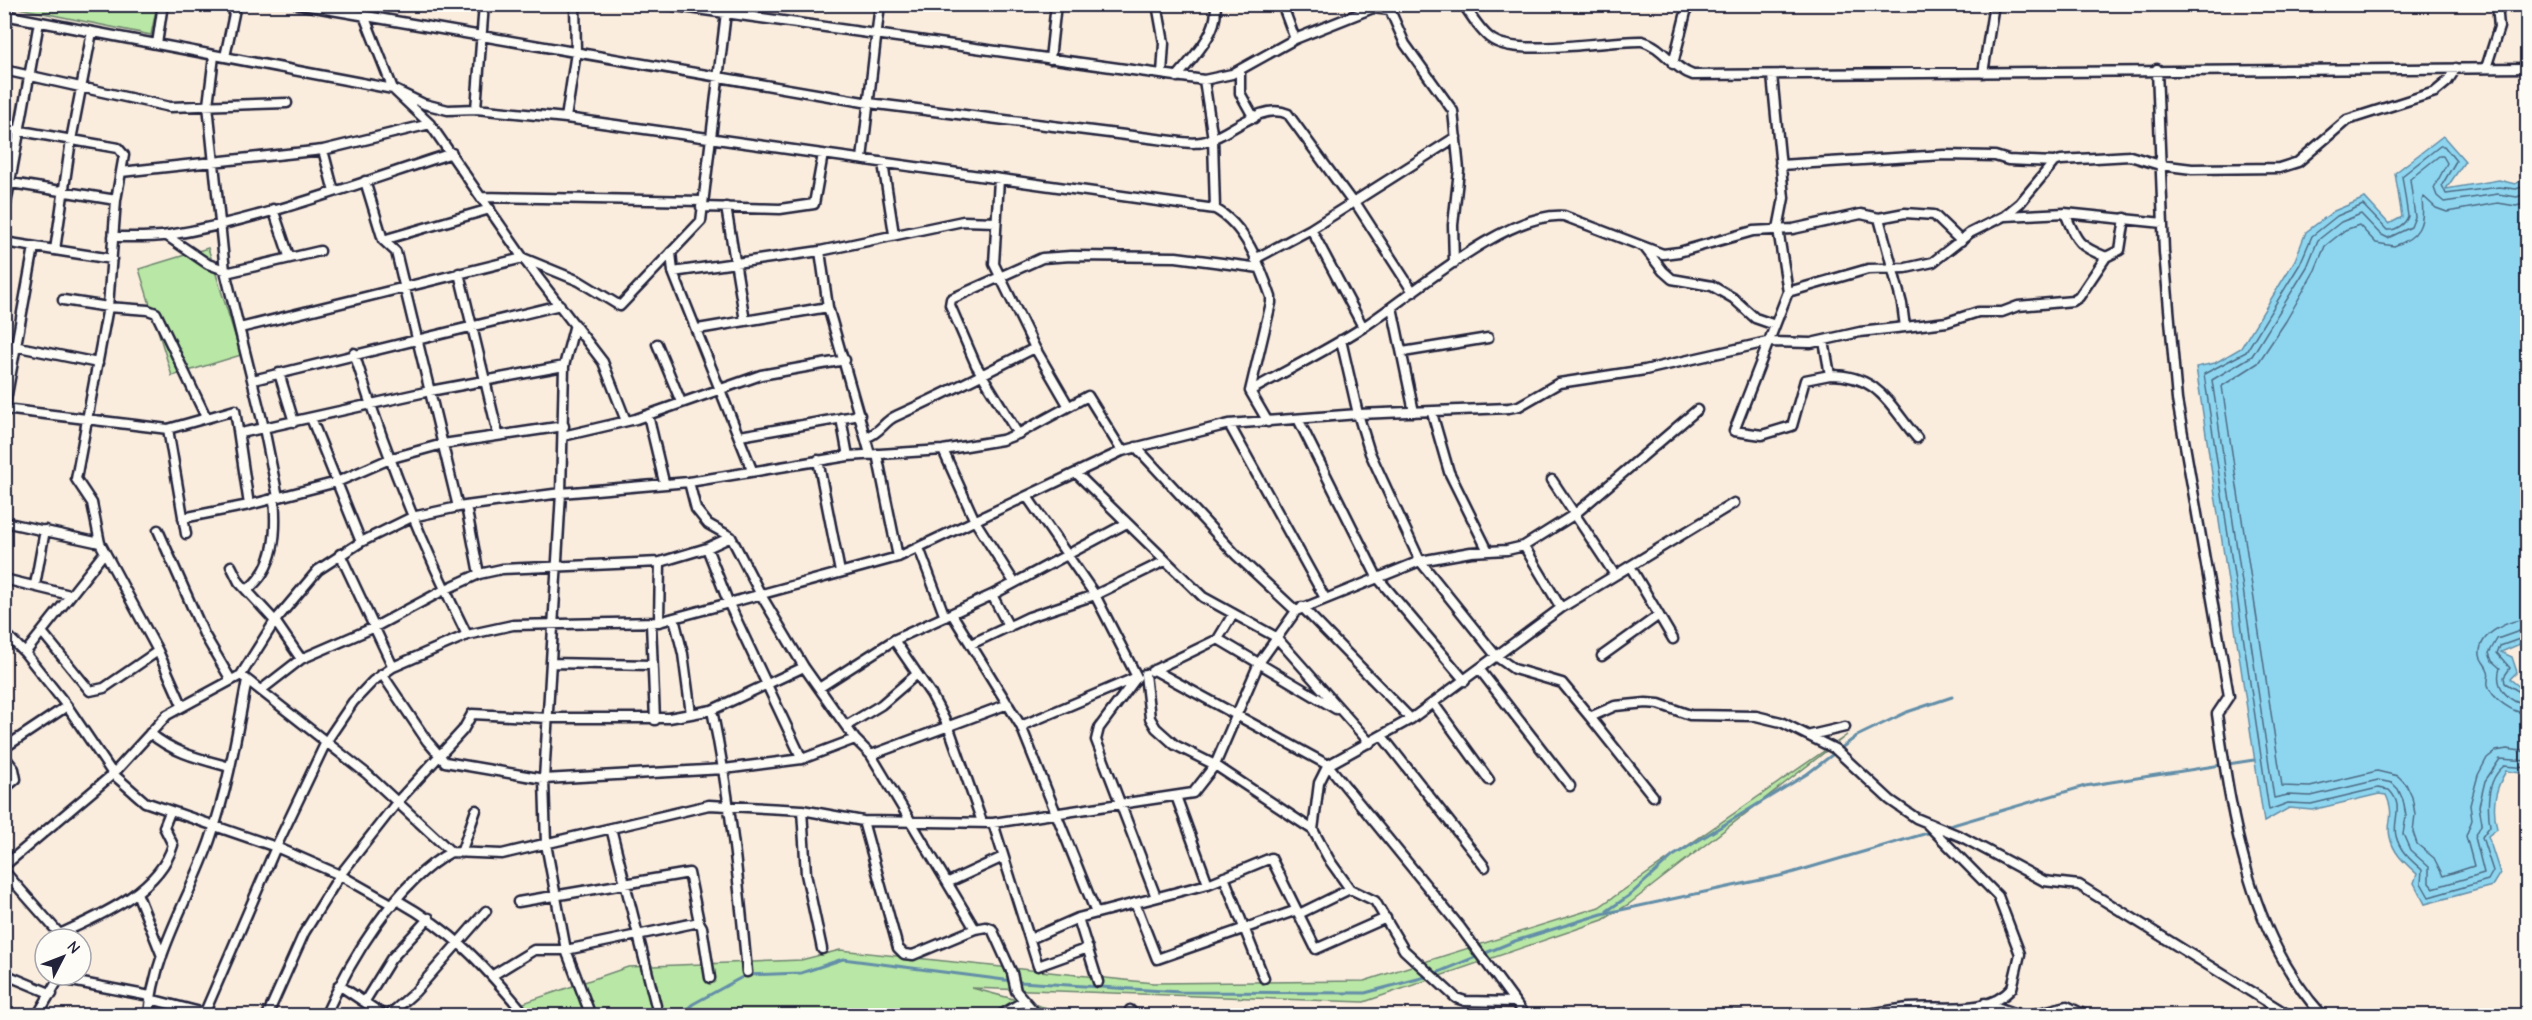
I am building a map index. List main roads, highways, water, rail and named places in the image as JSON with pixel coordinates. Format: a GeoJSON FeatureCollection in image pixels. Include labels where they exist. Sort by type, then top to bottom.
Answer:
{"type":"FeatureCollection","features":[{"type":"Feature","properties":{"kind":"water"},"geometry":{"type":"Polygon","coordinates":[[[2443,136],[2465,161],[2446,189],[2499,180],[2515,184],[2527,178],[2527,641],[2501,652],[2512,657],[2517,672],[2510,679],[2527,693],[2528,774],[2506,771],[2499,785],[2494,806],[2497,829],[2488,836],[2500,873],[2492,886],[2425,904],[2414,883],[2417,874],[2400,857],[2392,843],[2389,832],[2391,814],[2386,795],[2379,794],[2312,810],[2289,808],[2264,822],[2196,367],[2215,363],[2241,348],[2295,260],[2306,232],[2334,211],[2365,198],[2389,224],[2402,217],[2395,173],[2443,136]]]}},
{"type":"Feature","properties":{"kind":"waterway"},"geometry":{"type":"LineString","coordinates":[[1607,911],[1630,895],[1673,856],[1807,774],[1857,736],[1907,712],[1952,697]]}},
{"type":"Feature","properties":{"kind":"waterway"},"geometry":{"type":"LineString","coordinates":[[1946,827],[2085,786],[2254,760]]}},
{"type":"Feature","properties":{"kind":"waterway"},"geometry":{"type":"LineString","coordinates":[[679,1016],[693,1004],[746,975],[801,973],[843,959],[1020,982],[1180,992],[1365,993],[1429,976],[1515,941],[1602,914],[1784,875],[1931,832]]}}]}
